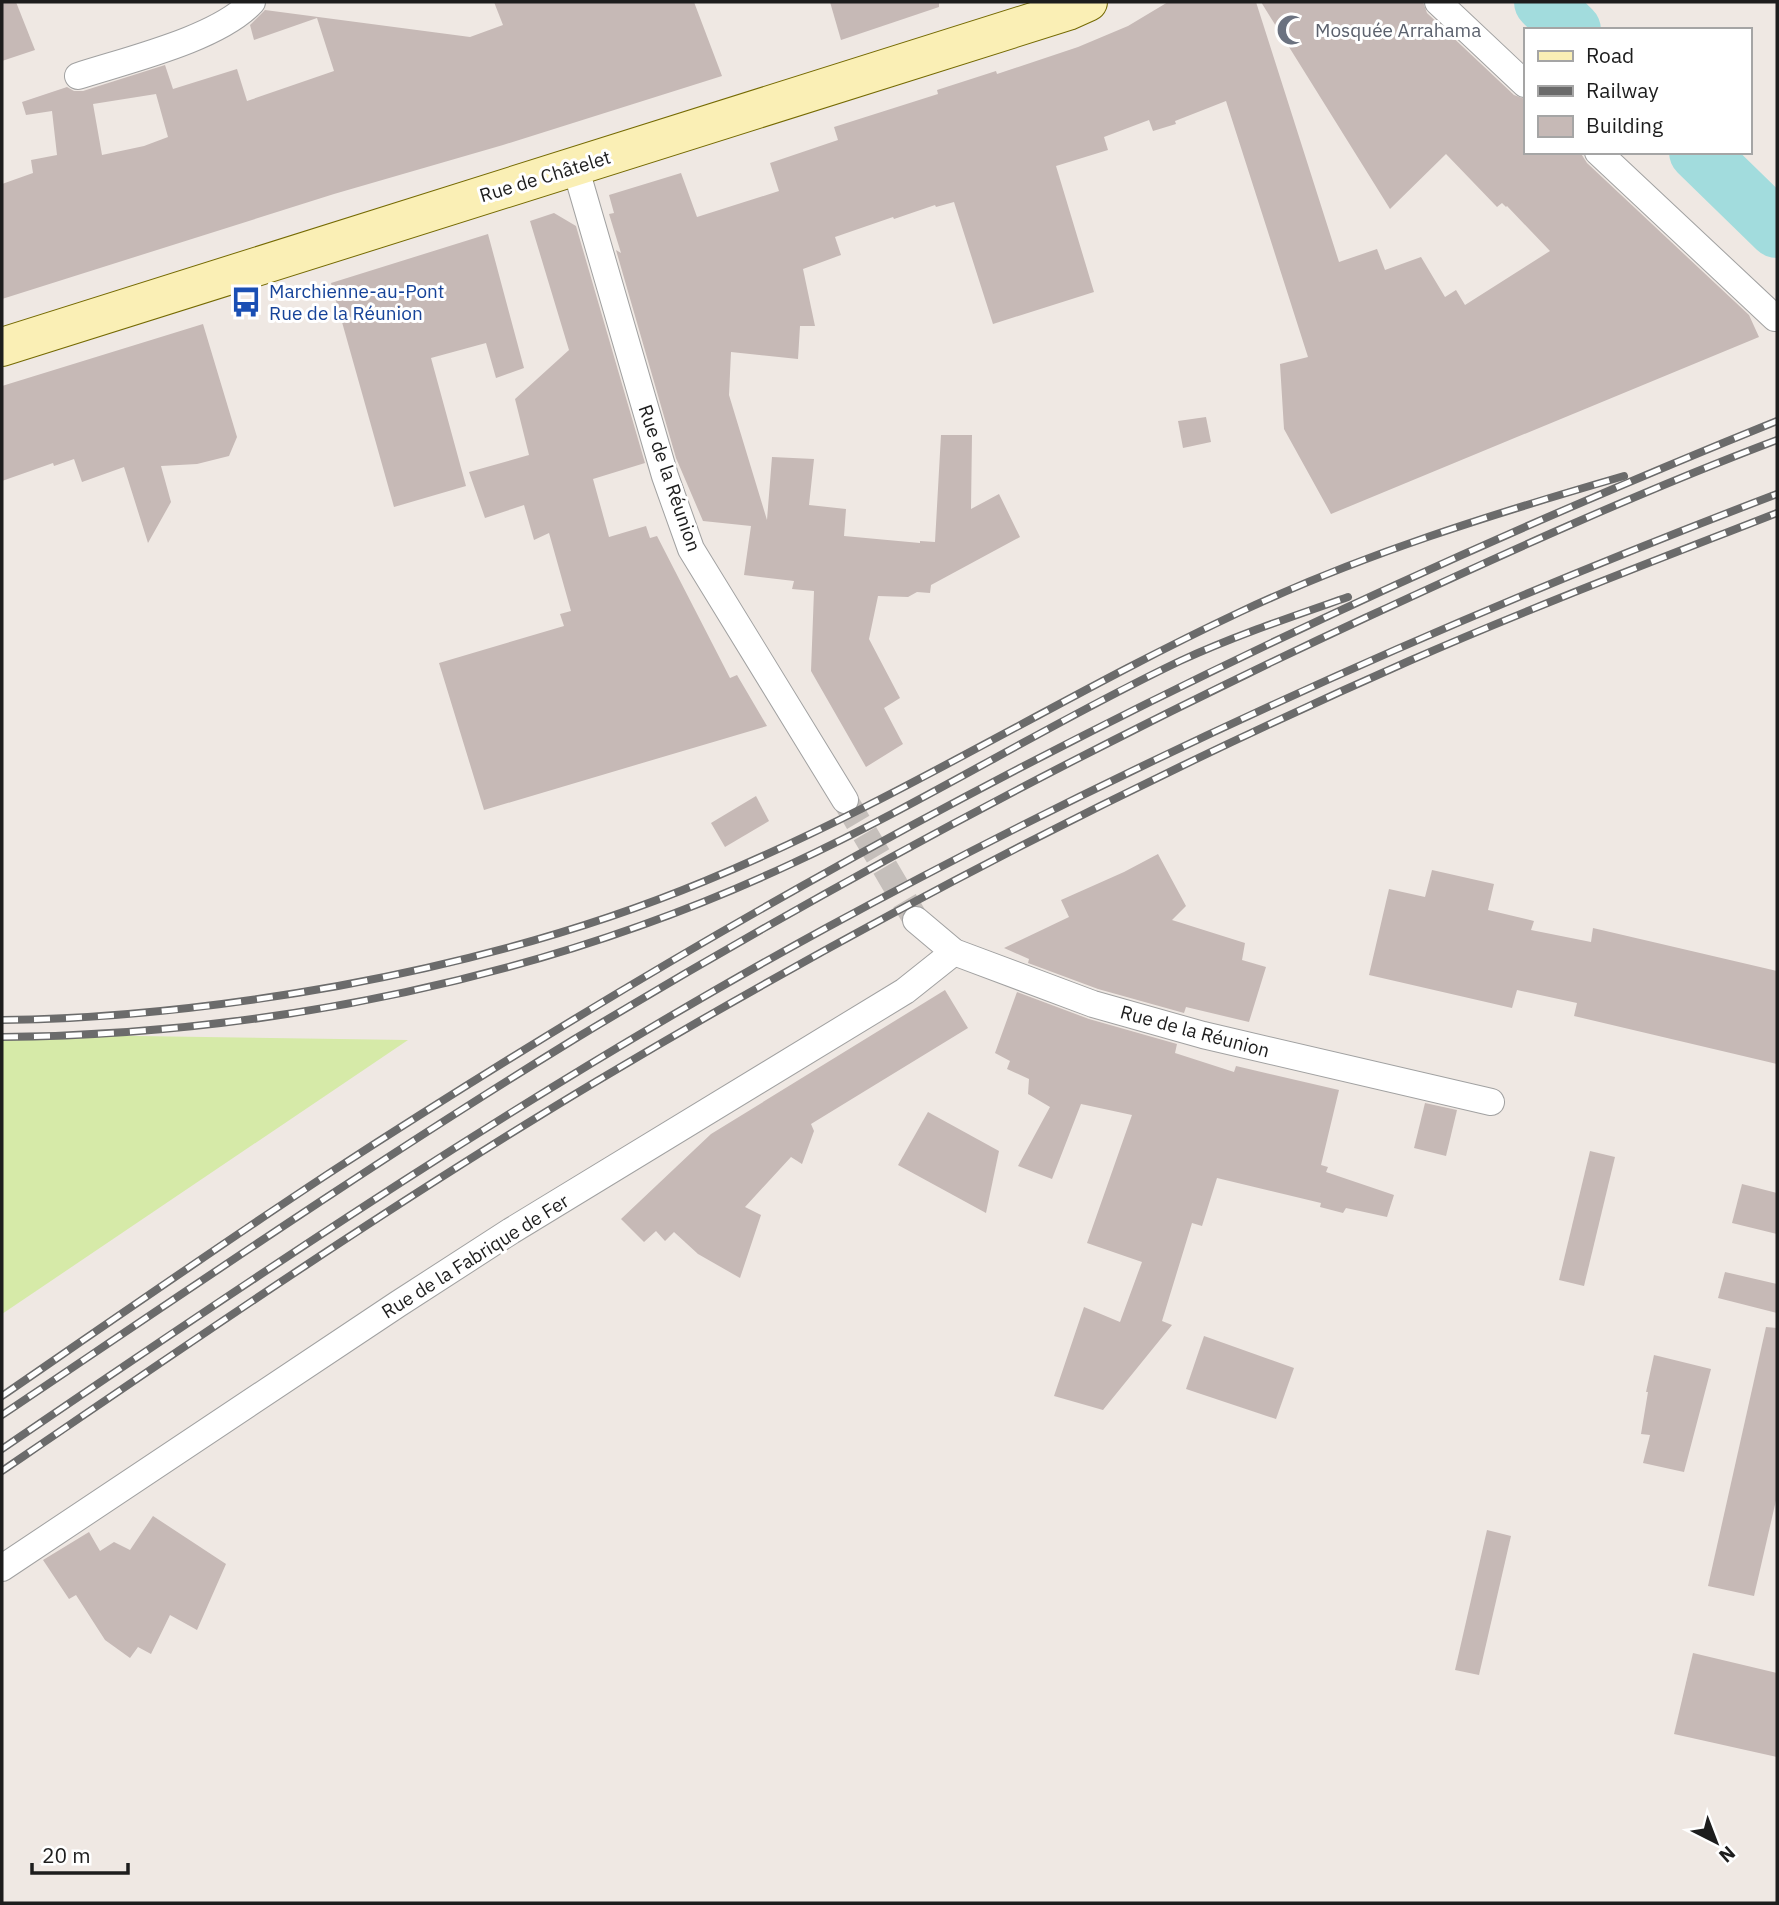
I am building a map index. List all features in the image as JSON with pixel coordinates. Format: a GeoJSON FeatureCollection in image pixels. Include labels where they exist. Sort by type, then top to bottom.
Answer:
{"type":"FeatureCollection","features":[{"type":"Feature","properties":{"kind":"main road","name":"Rue de Châtelet"},"geometry":{"type":"LineString","coordinates":[[2,347],[1076,5]]}},
{"type":"Feature","properties":{"kind":"street"},"geometry":{"type":"LineString","coordinates":[[78,76],[203,34],[242,13],[252,2]]}},
{"type":"Feature","properties":{"kind":"street"},"geometry":{"type":"LineString","coordinates":[[1438,2],[1524,83]]}},
{"type":"Feature","properties":{"kind":"street"},"geometry":{"type":"LineString","coordinates":[[1600,154],[1775,318]]}},
{"type":"Feature","properties":{"kind":"street","name":"Rue de la Réunion"},"geometry":{"type":"LineString","coordinates":[[575,166],[664,476],[691,549],[845,800]]}},
{"type":"Feature","properties":{"kind":"street","name":"Rue de la Réunion"},"geometry":{"type":"LineString","coordinates":[[916,920],[954,952],[1093,1004],[1203,1035],[1491,1102]]}},
{"type":"Feature","properties":{"kind":"street","name":"Rue de la Fabrique de Fer"},"geometry":{"type":"LineString","coordinates":[[2,1568],[398,1304],[511,1231],[905,991],[954,952]]}},
{"type":"Feature","properties":{"kind":"green space"},"geometry":{"type":"Polygon","coordinates":[[[2,1034],[408,1040],[2,1314],[2,1034]]]}},
{"type":"Feature","properties":{"kind":"building"},"geometry":{"type":"Polygon","coordinates":[[[2,2],[16,2],[35,50],[2,61],[2,2]]]}},
{"type":"Feature","properties":{"kind":"building"},"geometry":{"type":"Polygon","coordinates":[[[494,2],[694,2],[722,76],[2,299],[2,184],[33,173],[31,160],[57,155],[52,111],[26,115],[22,102],[67,87],[74,91],[83,91],[165,65],[173,89],[237,69],[247,101],[334,71],[317,18],[254,40],[250,25],[265,10],[470,37],[503,25],[494,2]],[[156,94],[93,104],[102,155],[144,146],[168,137],[156,94]]]}},
{"type":"Feature","properties":{"kind":"building"},"geometry":{"type":"Polygon","coordinates":[[[830,2],[939,2],[939,7],[841,40],[830,2]]]}},
{"type":"Feature","properties":{"kind":"building"},"geometry":{"type":"Polygon","coordinates":[[[1168,2],[1256,2],[1339,262],[1377,249],[1385,270],[1421,257],[1445,297],[1456,290],[1465,305],[1550,251],[1507,206],[1502,203],[1497,207],[1446,154],[1390,209],[1261,2],[1423,2],[1427,13],[1514,95],[1524,99],[1524,154],[1581,154],[1587,163],[1749,315],[1759,337],[1331,514],[1284,429],[1280,364],[1308,357],[1226,101],[1175,121],[1176,124],[1153,131],[1149,120],[1104,137],[1108,150],[1056,166],[1094,292],[993,324],[954,202],[936,207],[935,205],[894,219],[893,217],[835,237],[841,255],[803,269],[815,326],[800,326],[798,359],[731,352],[729,395],[767,520],[772,457],[814,459],[809,505],[846,509],[844,536],[935,542],[941,435],[972,435],[971,509],[999,494],[1020,537],[931,585],[930,593],[917,592],[908,597],[878,596],[869,639],[900,698],[884,708],[903,744],[866,767],[811,671],[814,591],[792,589],[794,581],[744,575],[751,526],[703,521],[676,458],[616,250],[621,253],[609,214],[614,213],[609,195],[681,173],[697,217],[779,191],[770,163],[838,140],[834,127],[938,94],[937,90],[996,71],[997,74],[1078,47],[1128,26],[1168,2]]]}},
{"type":"Feature","properties":{"kind":"building"},"geometry":{"type":"Polygon","coordinates":[[[554,213],[576,226],[645,463],[593,479],[609,537],[646,526],[650,538],[657,536],[730,678],[737,675],[767,726],[484,810],[439,663],[564,626],[560,614],[571,611],[549,533],[534,540],[524,505],[485,518],[469,472],[529,455],[515,399],[569,350],[530,221],[554,213]]]}},
{"type":"Feature","properties":{"kind":"building"},"geometry":{"type":"Polygon","coordinates":[[[488,234],[524,368],[496,378],[486,343],[431,358],[466,486],[394,507],[331,283],[488,234]]]}},
{"type":"Feature","properties":{"kind":"building"},"geometry":{"type":"Polygon","coordinates":[[[203,324],[237,437],[229,456],[197,464],[161,466],[171,502],[148,543],[124,467],[82,482],[74,459],[54,466],[53,463],[2,481],[2,386],[203,324]]]}},
{"type":"Feature","properties":{"kind":"building"},"geometry":{"type":"Polygon","coordinates":[[[1206,417],[1211,442],[1183,448],[1178,421],[1206,417]]]}},
{"type":"Feature","properties":{"kind":"building"},"geometry":{"type":"Polygon","coordinates":[[[756,796],[769,821],[725,847],[711,823],[756,796]]]}},
{"type":"Feature","properties":{"kind":"building"},"geometry":{"type":"Polygon","coordinates":[[[1158,854],[1186,906],[1172,920],[1245,943],[1242,960],[1266,967],[1249,1022],[1186,1007],[1184,1013],[1098,989],[1028,963],[1029,959],[1004,948],[1069,917],[1061,900],[1158,854]]]}},
{"type":"Feature","properties":{"kind":"building"},"geometry":{"type":"Polygon","coordinates":[[[1432,870],[1494,884],[1488,910],[1534,921],[1531,930],[1591,942],[1593,928],[1777,971],[1777,1064],[1574,1016],[1577,1003],[1517,990],[1512,1008],[1369,975],[1389,889],[1425,897],[1432,870]]]}},
{"type":"Feature","properties":{"kind":"building"},"geometry":{"type":"Polygon","coordinates":[[[945,990],[968,1028],[811,1124],[814,1131],[802,1164],[791,1157],[745,1207],[761,1215],[740,1278],[698,1254],[674,1232],[665,1241],[656,1231],[644,1242],[621,1219],[711,1134],[945,990]]]}},
{"type":"Feature","properties":{"kind":"building"},"geometry":{"type":"Polygon","coordinates":[[[1017,992],[1089,1019],[1177,1044],[1175,1053],[1234,1072],[1236,1066],[1339,1090],[1321,1165],[1328,1167],[1326,1172],[1394,1195],[1387,1217],[1346,1208],[1343,1213],[1320,1207],[1321,1203],[1217,1178],[1202,1226],[1192,1223],[1162,1321],[1172,1325],[1103,1410],[1054,1396],[1084,1307],[1120,1322],[1142,1262],[1087,1243],[1132,1115],[1081,1104],[1052,1179],[1018,1166],[1050,1107],[1028,1094],[1029,1079],[1007,1069],[1010,1061],[995,1053],[1017,992]]]}},
{"type":"Feature","properties":{"kind":"building"},"geometry":{"type":"Polygon","coordinates":[[[1425,1103],[1457,1110],[1446,1156],[1414,1148],[1425,1103]]]}},
{"type":"Feature","properties":{"kind":"building"},"geometry":{"type":"Polygon","coordinates":[[[928,1112],[999,1151],[986,1213],[898,1165],[928,1112]]]}},
{"type":"Feature","properties":{"kind":"building"},"geometry":{"type":"Polygon","coordinates":[[[1590,1151],[1615,1157],[1584,1286],[1559,1280],[1590,1151]]]}},
{"type":"Feature","properties":{"kind":"building"},"geometry":{"type":"Polygon","coordinates":[[[1742,1184],[1777,1193],[1777,1234],[1732,1223],[1742,1184]]]}},
{"type":"Feature","properties":{"kind":"building"},"geometry":{"type":"Polygon","coordinates":[[[1725,1272],[1777,1284],[1777,1313],[1718,1298],[1725,1272]]]}},
{"type":"Feature","properties":{"kind":"building"},"geometry":{"type":"Polygon","coordinates":[[[1766,1327],[1777,1328],[1777,1496],[1754,1596],[1708,1586],[1766,1327]]]}},
{"type":"Feature","properties":{"kind":"building"},"geometry":{"type":"Polygon","coordinates":[[[1204,1336],[1294,1368],[1276,1419],[1186,1389],[1204,1336]]]}},
{"type":"Feature","properties":{"kind":"building"},"geometry":{"type":"Polygon","coordinates":[[[1654,1355],[1711,1369],[1684,1472],[1643,1463],[1650,1435],[1641,1434],[1654,1355]]]}},
{"type":"Feature","properties":{"kind":"building"},"geometry":{"type":"Polygon","coordinates":[[[153,1516],[226,1564],[197,1630],[170,1615],[151,1654],[138,1647],[130,1658],[105,1640],[76,1595],[69,1599],[43,1560],[89,1532],[100,1551],[114,1542],[130,1550],[153,1516]]]}},
{"type":"Feature","properties":{"kind":"building"},"geometry":{"type":"Polygon","coordinates":[[[1487,1530],[1511,1536],[1479,1675],[1455,1670],[1487,1530]]]}},
{"type":"Feature","properties":{"kind":"building"},"geometry":{"type":"Polygon","coordinates":[[[1693,1653],[1777,1673],[1777,1757],[1674,1734],[1693,1653]]]}},
{"type":"Feature","properties":{"kind":"waterway"},"geometry":{"type":"LineString","coordinates":[[1543,2],[1570,28]]}},
{"type":"Feature","properties":{"kind":"waterway"},"geometry":{"type":"LineString","coordinates":[[1700,154],[1777,229]]}},
{"type":"Feature","properties":{"kind":"tunnel"},"geometry":{"type":"LineString","coordinates":[[845,800],[916,920]]}},
{"type":"Feature","properties":{"kind":"railway"},"geometry":{"type":"LineString","coordinates":[[2,1396],[289,1200],[447,1098],[683,955],[920,821],[1160,697],[1282,638],[1528,526],[1777,421]]}},
{"type":"Feature","properties":{"kind":"railway"},"geometry":{"type":"LineString","coordinates":[[2,1415],[286,1224],[501,1085],[767,926],[865,872],[1163,715],[1365,618],[1621,503],[1777,440]]}},
{"type":"Feature","properties":{"kind":"railway"},"geometry":{"type":"LineString","coordinates":[[2,1020],[171,1010],[338,986],[478,956],[615,915],[705,881],[841,819],[1106,679],[1286,591],[1429,536],[1624,476]]}},
{"type":"Feature","properties":{"kind":"railway"},"geometry":{"type":"LineString","coordinates":[[2,1449],[407,1178],[614,1049],[826,928],[1058,807],[1294,695],[1534,591],[1777,494]]}},
{"type":"Feature","properties":{"kind":"railway"},"geometry":{"type":"LineString","coordinates":[[2,1471],[296,1272],[521,1127],[696,1023],[895,912],[1099,807],[1305,708],[1500,622],[1777,513]]}},
{"type":"Feature","properties":{"kind":"railway"},"geometry":{"type":"LineString","coordinates":[[2,1037],[102,1034],[203,1025],[305,1011],[406,992],[505,968],[603,938],[699,904],[791,864],[1180,661],[1242,635],[1348,597]]}},
{"type":"Feature","properties":{"kind":"place","name":"Mosquée Arrahama"},"geometry":{"type":"Point","coordinates":[1292,30]}},
{"type":"Feature","properties":{"kind":"place","name":"Marchienne-au-Pont Rue de la Réunion"},"geometry":{"type":"Point","coordinates":[246,302]}}]}
